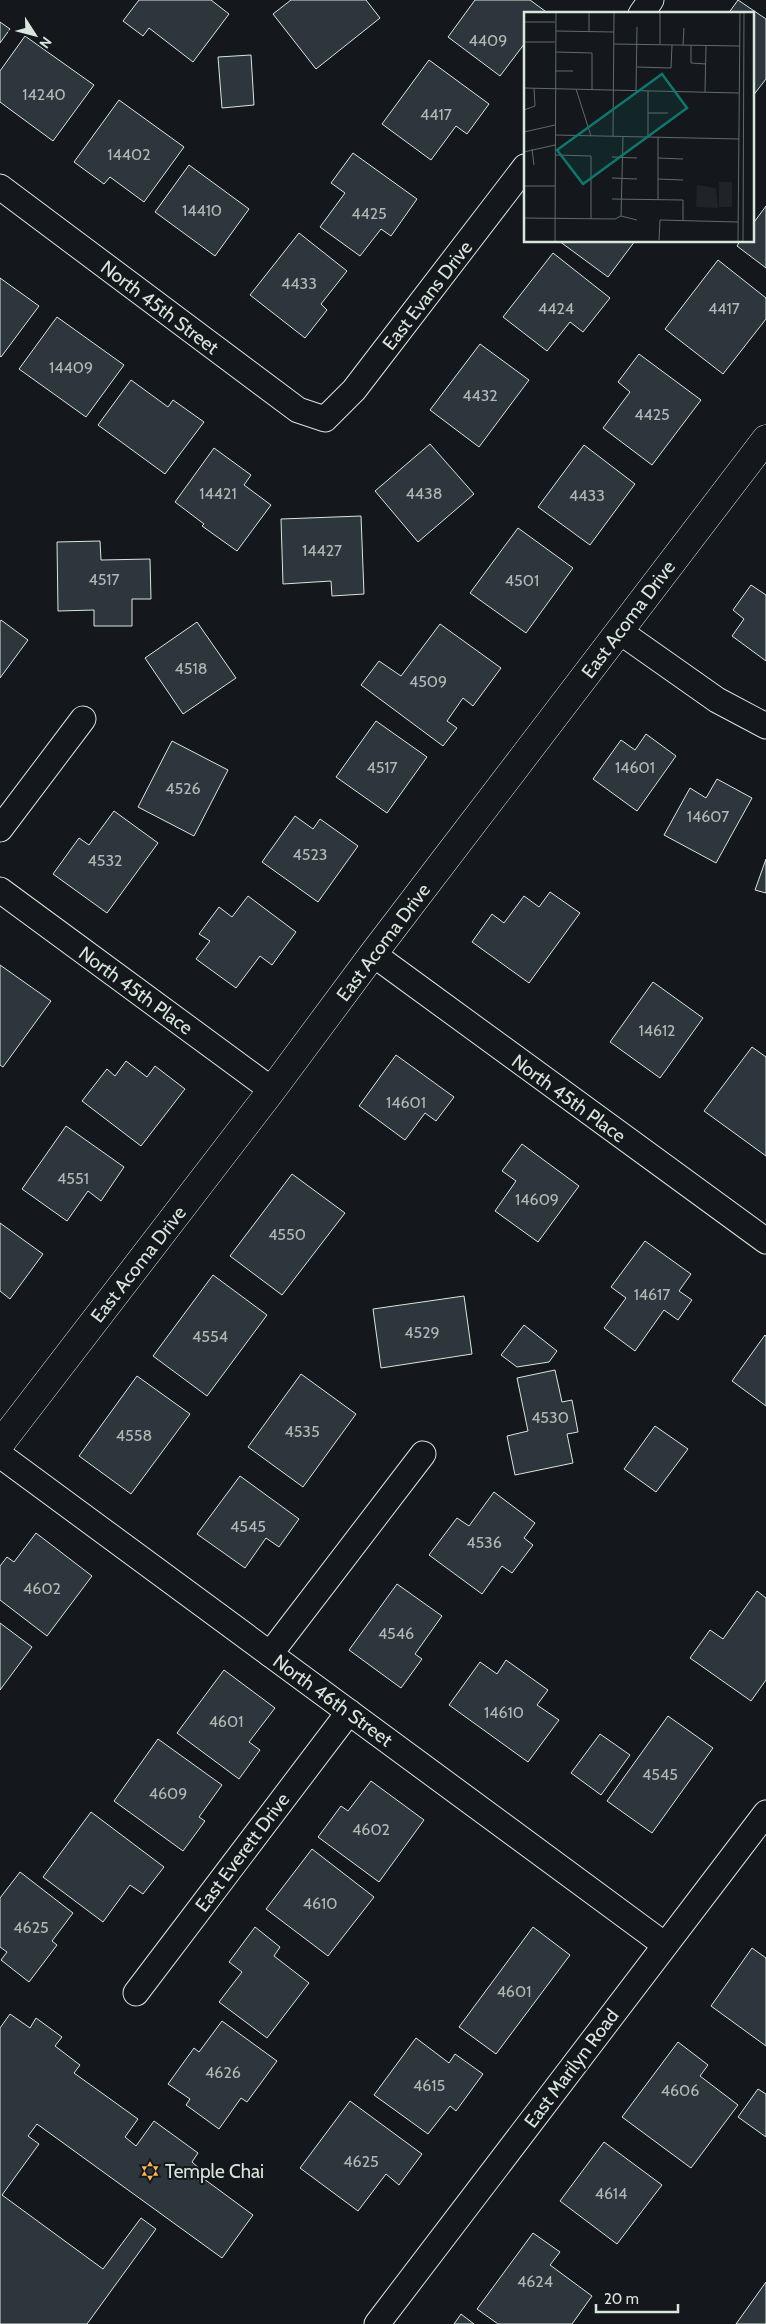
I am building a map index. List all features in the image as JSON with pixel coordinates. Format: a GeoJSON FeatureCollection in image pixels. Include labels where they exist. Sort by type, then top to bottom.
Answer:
{"type":"FeatureCollection","features":[{"type":"Feature","properties":{"kind":"street"},"geometry":{"type":"LineString","coordinates":[[642,12],[651,0]]}},
{"type":"Feature","properties":{"kind":"street","name":"East Evans Drive"},"geometry":{"type":"LineString","coordinates":[[325,419],[354,390],[524,167]]}},
{"type":"Feature","properties":{"kind":"street","name":"North 45th Street"},"geometry":{"type":"LineString","coordinates":[[0,187],[298,410],[325,419]]}},
{"type":"Feature","properties":{"kind":"street","name":"East Acoma Drive"},"geometry":{"type":"LineString","coordinates":[[0,1444],[272,1090],[373,954],[766,439]]}},
{"type":"Feature","properties":{"kind":"street"},"geometry":{"type":"LineString","coordinates":[[619,631],[717,700],[766,726]]}},
{"type":"Feature","properties":{"kind":"street"},"geometry":{"type":"LineString","coordinates":[[0,829],[83,719]]}},
{"type":"Feature","properties":{"kind":"street","name":"North 45th Place"},"geometry":{"type":"LineString","coordinates":[[0,890],[272,1090]]}},
{"type":"Feature","properties":{"kind":"street","name":"North 45th Place"},"geometry":{"type":"LineString","coordinates":[[373,954],[766,1241]]}},
{"type":"Feature","properties":{"kind":"street","name":"North 46th Street"},"geometry":{"type":"LineString","coordinates":[[0,1454],[665,1945]]}},
{"type":"Feature","properties":{"kind":"street"},"geometry":{"type":"LineString","coordinates":[[270,1654],[423,1454]]}},
{"type":"Feature","properties":{"kind":"street","name":"East Everett Drive"},"geometry":{"type":"LineString","coordinates":[[136,1993],[349,1712]]}},
{"type":"Feature","properties":{"kind":"street","name":"East Marilyn Road"},"geometry":{"type":"LineString","coordinates":[[377,2324],[766,1813]]}},
{"type":"Feature","properties":{"kind":"building"},"geometry":{"type":"Polygon","coordinates":[[[139,0],[211,0],[229,14],[193,62],[149,28],[143,36],[123,21],[139,0]]]}},
{"type":"Feature","properties":{"kind":"building"},"geometry":{"type":"Polygon","coordinates":[[[291,0],[366,0],[380,18],[316,69],[273,14],[291,0]]]}},
{"type":"Feature","properties":{"kind":"building"},"geometry":{"type":"Polygon","coordinates":[[[475,0],[530,0],[546,12],[524,12],[524,44],[500,76],[448,37],[475,0]]]}},
{"type":"Feature","properties":{"kind":"building"},"geometry":{"type":"Polygon","coordinates":[[[738,0],[766,19],[766,79],[754,94],[754,12],[729,12],[738,0]]]}},
{"type":"Feature","properties":{"kind":"building"},"geometry":{"type":"Polygon","coordinates":[[[0,22],[10,29],[0,43],[0,22]]]}},
{"type":"Feature","properties":{"kind":"building"},"geometry":{"type":"Polygon","coordinates":[[[25,36],[94,85],[53,141],[0,102],[0,71],[25,36]]]}},
{"type":"Feature","properties":{"kind":"building"},"geometry":{"type":"Polygon","coordinates":[[[251,55],[254,105],[222,108],[218,57],[251,55]]]}},
{"type":"Feature","properties":{"kind":"building"},"geometry":{"type":"Polygon","coordinates":[[[429,60],[489,104],[467,134],[456,126],[431,160],[382,124],[429,60]]]}},
{"type":"Feature","properties":{"kind":"building"},"geometry":{"type":"Polygon","coordinates":[[[119,100],[184,147],[144,202],[110,177],[104,184],[74,162],[119,100]]]}},
{"type":"Feature","properties":{"kind":"building"},"geometry":{"type":"Polygon","coordinates":[[[353,153],[417,199],[391,236],[381,229],[360,256],[320,227],[345,193],[331,183],[353,153]]]}},
{"type":"Feature","properties":{"kind":"building"},"geometry":{"type":"Polygon","coordinates":[[[189,165],[249,209],[215,256],[155,212],[189,165]]]}},
{"type":"Feature","properties":{"kind":"building"},"geometry":{"type":"Polygon","coordinates":[[[766,206],[766,268],[737,246],[739,242],[754,242],[754,222],[766,206]]]}},
{"type":"Feature","properties":{"kind":"building"},"geometry":{"type":"Polygon","coordinates":[[[299,233],[347,271],[321,304],[327,310],[305,338],[250,295],[299,233]]]}},
{"type":"Feature","properties":{"kind":"building"},"geometry":{"type":"Polygon","coordinates":[[[560,242],[634,242],[608,277],[560,242]]]}},
{"type":"Feature","properties":{"kind":"building"},"geometry":{"type":"Polygon","coordinates":[[[553,253],[610,298],[583,332],[570,322],[547,351],[503,317],[553,253]]]}},
{"type":"Feature","properties":{"kind":"building"},"geometry":{"type":"Polygon","coordinates":[[[718,260],[766,298],[766,319],[723,374],[665,329],[718,260]]]}},
{"type":"Feature","properties":{"kind":"building"},"geometry":{"type":"Polygon","coordinates":[[[0,278],[39,306],[1,357],[0,356],[0,278]]]}},
{"type":"Feature","properties":{"kind":"building"},"geometry":{"type":"Polygon","coordinates":[[[57,317],[124,365],[86,417],[19,369],[57,317]]]}},
{"type":"Feature","properties":{"kind":"building"},"geometry":{"type":"Polygon","coordinates":[[[480,344],[529,380],[479,447],[430,410],[480,344]]]}},
{"type":"Feature","properties":{"kind":"building"},"geometry":{"type":"Polygon","coordinates":[[[639,354],[701,400],[652,465],[603,428],[630,392],[618,382],[639,354]]]}},
{"type":"Feature","properties":{"kind":"building"},"geometry":{"type":"Polygon","coordinates":[[[131,380],[168,407],[173,400],[204,422],[165,474],[98,425],[131,380]]]}},
{"type":"Feature","properties":{"kind":"building"},"geometry":{"type":"Polygon","coordinates":[[[430,444],[474,494],[418,542],[375,491],[430,444]]]}},
{"type":"Feature","properties":{"kind":"building"},"geometry":{"type":"Polygon","coordinates":[[[584,445],[635,484],[590,545],[538,507],[584,445]]]}},
{"type":"Feature","properties":{"kind":"building"},"geometry":{"type":"Polygon","coordinates":[[[214,448],[251,475],[244,485],[271,505],[237,551],[202,526],[204,524],[175,502],[214,448]]]}},
{"type":"Feature","properties":{"kind":"building"},"geometry":{"type":"Polygon","coordinates":[[[361,516],[364,594],[332,596],[331,581],[283,584],[281,519],[361,516]]]}},
{"type":"Feature","properties":{"kind":"building"},"geometry":{"type":"Polygon","coordinates":[[[518,528],[573,568],[526,633],[470,593],[518,528]]]}},
{"type":"Feature","properties":{"kind":"building"},"geometry":{"type":"Polygon","coordinates":[[[100,541],[101,560],[150,559],[151,599],[132,599],[132,626],[94,626],[94,610],[58,611],[57,542],[100,541]]]}},
{"type":"Feature","properties":{"kind":"building"},"geometry":{"type":"Polygon","coordinates":[[[751,585],[766,595],[766,661],[732,636],[744,619],[733,610],[751,585]]]}},
{"type":"Feature","properties":{"kind":"building"},"geometry":{"type":"Polygon","coordinates":[[[1,620],[28,640],[0,678],[0,622],[1,620]]]}},
{"type":"Feature","properties":{"kind":"building"},"geometry":{"type":"Polygon","coordinates":[[[197,622],[236,678],[183,714],[145,658],[197,622]]]}},
{"type":"Feature","properties":{"kind":"building"},"geometry":{"type":"Polygon","coordinates":[[[440,624],[501,668],[473,706],[463,698],[447,721],[457,728],[443,746],[361,685],[379,661],[401,676],[440,624]]]}},
{"type":"Feature","properties":{"kind":"building"},"geometry":{"type":"Polygon","coordinates":[[[376,721],[427,757],[387,813],[336,777],[376,721]]]}},
{"type":"Feature","properties":{"kind":"building"},"geometry":{"type":"Polygon","coordinates":[[[646,734],[676,756],[637,811],[593,779],[621,740],[635,750],[646,734]]]}},
{"type":"Feature","properties":{"kind":"building"},"geometry":{"type":"Polygon","coordinates":[[[172,741],[228,770],[194,836],[138,807],[172,741]]]}},
{"type":"Feature","properties":{"kind":"building"},"geometry":{"type":"Polygon","coordinates":[[[717,779],[752,798],[716,863],[664,835],[690,788],[706,798],[717,779]]]}},
{"type":"Feature","properties":{"kind":"building"},"geometry":{"type":"Polygon","coordinates":[[[114,811],[158,843],[107,913],[53,874],[79,838],[89,845],[114,811]]]}},
{"type":"Feature","properties":{"kind":"building"},"geometry":{"type":"Polygon","coordinates":[[[295,816],[313,829],[320,819],[358,846],[318,902],[262,862],[295,816]]]}},
{"type":"Feature","properties":{"kind":"building"},"geometry":{"type":"Polygon","coordinates":[[[766,859],[766,893],[755,890],[766,859]]]}},
{"type":"Feature","properties":{"kind":"building"},"geometry":{"type":"Polygon","coordinates":[[[550,892],[580,913],[529,983],[472,942],[492,914],[504,923],[524,896],[539,907],[550,892]]]}},
{"type":"Feature","properties":{"kind":"building"},"geometry":{"type":"Polygon","coordinates":[[[248,896],[296,932],[272,965],[260,956],[236,988],[196,959],[210,941],[199,934],[219,907],[232,917],[248,896]]]}},
{"type":"Feature","properties":{"kind":"building"},"geometry":{"type":"Polygon","coordinates":[[[0,965],[51,1001],[3,1067],[0,1065],[0,965]]]}},
{"type":"Feature","properties":{"kind":"building"},"geometry":{"type":"Polygon","coordinates":[[[653,982],[703,1018],[660,1078],[610,1042],[653,982]]]}},
{"type":"Feature","properties":{"kind":"building"},"geometry":{"type":"Polygon","coordinates":[[[752,1047],[766,1057],[766,1156],[704,1111],[752,1047]]]}},
{"type":"Feature","properties":{"kind":"building"},"geometry":{"type":"Polygon","coordinates":[[[396,1055],[454,1097],[436,1121],[425,1113],[405,1140],[359,1106],[396,1055]]]}},
{"type":"Feature","properties":{"kind":"building"},"geometry":{"type":"Polygon","coordinates":[[[126,1061],[147,1077],[155,1066],[185,1089],[141,1146],[82,1101],[107,1069],[115,1076],[126,1061]]]}},
{"type":"Feature","properties":{"kind":"building"},"geometry":{"type":"Polygon","coordinates":[[[66,1126],[124,1167],[101,1201],[88,1191],[67,1221],[22,1189],[66,1126]]]}},
{"type":"Feature","properties":{"kind":"building"},"geometry":{"type":"Polygon","coordinates":[[[522,1144],[579,1186],[538,1242],[495,1211],[516,1181],[502,1171],[522,1144]]]}},
{"type":"Feature","properties":{"kind":"building"},"geometry":{"type":"Polygon","coordinates":[[[292,1174],[345,1213],[282,1295],[230,1256],[292,1174]]]}},
{"type":"Feature","properties":{"kind":"building"},"geometry":{"type":"Polygon","coordinates":[[[0,1223],[43,1254],[10,1299],[0,1291],[0,1223]]]}},
{"type":"Feature","properties":{"kind":"building"},"geometry":{"type":"Polygon","coordinates":[[[645,1241],[691,1274],[679,1291],[692,1300],[678,1320],[664,1310],[635,1351],[604,1328],[626,1298],[611,1287],[645,1241]]]}},
{"type":"Feature","properties":{"kind":"building"},"geometry":{"type":"Polygon","coordinates":[[[213,1275],[267,1315],[207,1396],[153,1356],[213,1275]]]}},
{"type":"Feature","properties":{"kind":"building"},"geometry":{"type":"Polygon","coordinates":[[[464,1296],[472,1354],[381,1368],[373,1309],[464,1296]]]}},
{"type":"Feature","properties":{"kind":"building"},"geometry":{"type":"Polygon","coordinates":[[[524,1325],[557,1351],[549,1362],[517,1367],[501,1355],[524,1325]]]}},
{"type":"Feature","properties":{"kind":"building"},"geometry":{"type":"Polygon","coordinates":[[[766,1336],[766,1406],[732,1381],[766,1336]]]}},
{"type":"Feature","properties":{"kind":"building"},"geometry":{"type":"Polygon","coordinates":[[[555,1370],[562,1402],[572,1400],[578,1432],[567,1434],[573,1463],[515,1475],[507,1436],[528,1431],[517,1378],[555,1370]]]}},
{"type":"Feature","properties":{"kind":"building"},"geometry":{"type":"Polygon","coordinates":[[[301,1374],[356,1414],[303,1487],[248,1447],[301,1374]]]}},
{"type":"Feature","properties":{"kind":"building"},"geometry":{"type":"Polygon","coordinates":[[[137,1376],[190,1414],[131,1494],[79,1456],[137,1376]]]}},
{"type":"Feature","properties":{"kind":"building"},"geometry":{"type":"Polygon","coordinates":[[[655,1426],[688,1449],[656,1492],[624,1469],[655,1426]]]}},
{"type":"Feature","properties":{"kind":"building"},"geometry":{"type":"Polygon","coordinates":[[[240,1476],[299,1519],[279,1547],[266,1538],[245,1568],[197,1534],[240,1476]]]}},
{"type":"Feature","properties":{"kind":"building"},"geometry":{"type":"Polygon","coordinates":[[[494,1492],[535,1523],[524,1538],[533,1545],[512,1573],[502,1566],[482,1594],[429,1555],[457,1518],[469,1526],[494,1492]]]}},
{"type":"Feature","properties":{"kind":"building"},"geometry":{"type":"Polygon","coordinates":[[[36,1533],[92,1576],[47,1636],[0,1600],[0,1566],[7,1557],[14,1562],[36,1533]]]}},
{"type":"Feature","properties":{"kind":"building"},"geometry":{"type":"Polygon","coordinates":[[[397,1584],[442,1616],[415,1654],[422,1659],[401,1688],[349,1650],[397,1584]]]}},
{"type":"Feature","properties":{"kind":"building"},"geometry":{"type":"Polygon","coordinates":[[[757,1591],[766,1598],[766,1680],[751,1701],[690,1658],[710,1630],[723,1639],[757,1591]]]}},
{"type":"Feature","properties":{"kind":"building"},"geometry":{"type":"Polygon","coordinates":[[[0,1623],[32,1647],[0,1690],[0,1623]]]}},
{"type":"Feature","properties":{"kind":"building"},"geometry":{"type":"Polygon","coordinates":[[[506,1660],[548,1690],[537,1705],[559,1720],[528,1762],[449,1705],[480,1662],[497,1674],[506,1660]]]}},
{"type":"Feature","properties":{"kind":"building"},"geometry":{"type":"Polygon","coordinates":[[[224,1670],[275,1708],[249,1742],[260,1750],[239,1779],[177,1733],[224,1670]]]}},
{"type":"Feature","properties":{"kind":"building"},"geometry":{"type":"Polygon","coordinates":[[[668,1716],[713,1748],[652,1833],[607,1801],[668,1716]]]}},
{"type":"Feature","properties":{"kind":"building"},"geometry":{"type":"Polygon","coordinates":[[[600,1734],[630,1755],[601,1795],[571,1773],[600,1734]]]}},
{"type":"Feature","properties":{"kind":"building"},"geometry":{"type":"Polygon","coordinates":[[[158,1739],[222,1785],[199,1817],[205,1821],[183,1851],[114,1801],[158,1739]]]}},
{"type":"Feature","properties":{"kind":"building"},"geometry":{"type":"Polygon","coordinates":[[[371,1781],[424,1820],[379,1882],[318,1837],[341,1806],[348,1811],[371,1781]]]}},
{"type":"Feature","properties":{"kind":"building"},"geometry":{"type":"Polygon","coordinates":[[[91,1812],[164,1867],[143,1894],[130,1885],[103,1922],[43,1877],[91,1812]]]}},
{"type":"Feature","properties":{"kind":"building"},"geometry":{"type":"Polygon","coordinates":[[[312,1849],[374,1897],[328,1956],[266,1909],[312,1849]]]}},
{"type":"Feature","properties":{"kind":"building"},"geometry":{"type":"Polygon","coordinates":[[[20,1872],[73,1913],[52,1941],[57,1945],[29,1982],[1,1960],[7,1952],[0,1947],[0,1898],[20,1872]]]}},
{"type":"Feature","properties":{"kind":"building"},"geometry":{"type":"Polygon","coordinates":[[[255,1927],[280,1947],[274,1956],[309,1983],[267,2038],[219,2002],[242,1972],[229,1962],[255,1927]]]}},
{"type":"Feature","properties":{"kind":"building"},"geometry":{"type":"Polygon","coordinates":[[[533,1927],[570,1955],[496,2054],[459,2027],[533,1927]]]}},
{"type":"Feature","properties":{"kind":"building"},"geometry":{"type":"Polygon","coordinates":[[[752,1948],[766,1958],[766,2046],[711,2006],[752,1948]]]}},
{"type":"Feature","properties":{"kind":"building","name":"Temple Chai"},"geometry":{"type":"Polygon","coordinates":[[[10,2014],[30,2028],[36,2018],[62,2037],[55,2046],[80,2065],[74,2073],[138,2119],[125,2137],[136,2146],[154,2121],[198,2153],[192,2162],[200,2169],[196,2173],[253,2215],[222,2258],[37,2124],[28,2136],[39,2144],[2,2195],[103,2269],[141,2218],[156,2229],[87,2324],[0,2324],[0,2028],[10,2014]]]}},
{"type":"Feature","properties":{"kind":"building"},"geometry":{"type":"Polygon","coordinates":[[[222,2021],[277,2061],[247,2102],[241,2098],[219,2129],[186,2105],[190,2099],[168,2084],[194,2048],[199,2052],[222,2021]]]}},
{"type":"Feature","properties":{"kind":"building"},"geometry":{"type":"Polygon","coordinates":[[[416,2038],[449,2063],[455,2054],[483,2074],[456,2111],[450,2106],[428,2134],[374,2095],[416,2038]]]}},
{"type":"Feature","properties":{"kind":"building"},"geometry":{"type":"Polygon","coordinates":[[[678,2042],[708,2065],[700,2076],[738,2105],[691,2168],[622,2117],[678,2042]]]}},
{"type":"Feature","properties":{"kind":"building"},"geometry":{"type":"Polygon","coordinates":[[[758,2089],[766,2094],[766,2137],[738,2117],[758,2089]]]}},
{"type":"Feature","properties":{"kind":"building"},"geometry":{"type":"Polygon","coordinates":[[[350,2101],[422,2154],[399,2185],[386,2174],[358,2211],[300,2168],[350,2101]]]}},
{"type":"Feature","properties":{"kind":"building"},"geometry":{"type":"Polygon","coordinates":[[[604,2142],[662,2185],[617,2244],[560,2201],[604,2142]]]}},
{"type":"Feature","properties":{"kind":"building"},"geometry":{"type":"Polygon","coordinates":[[[533,2233],[560,2252],[550,2265],[592,2296],[572,2324],[498,2324],[477,2309],[533,2233]]]}},
{"type":"Feature","properties":{"kind":"building"},"geometry":{"type":"Polygon","coordinates":[[[766,2282],[766,2324],[736,2324],[766,2282]]]}},
{"type":"Feature","properties":{"kind":"building"},"geometry":{"type":"Polygon","coordinates":[[[461,2314],[474,2324],[454,2324],[461,2314]]]}},
{"type":"Feature","properties":{"kind":"place","name":"Temple Chai"},"geometry":{"type":"Point","coordinates":[150,2171]}}]}
